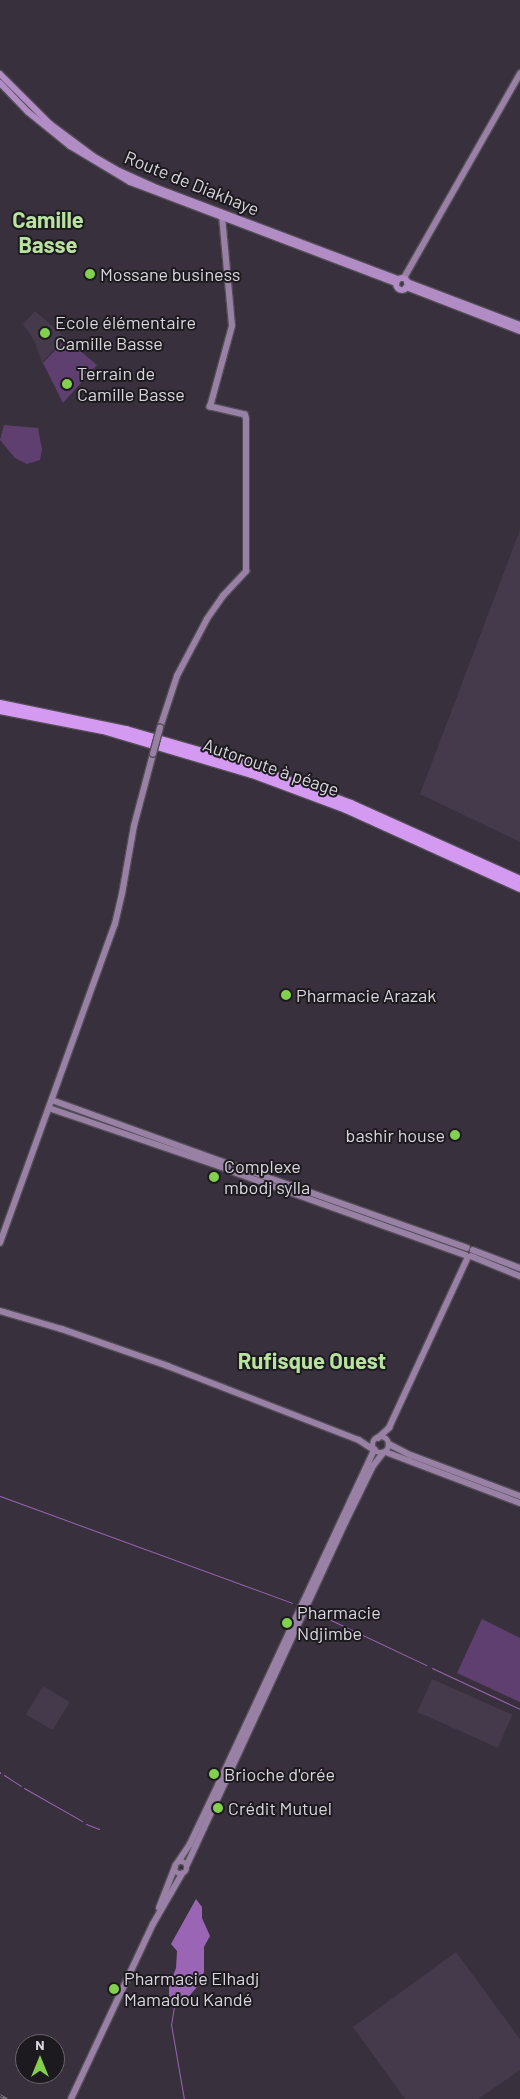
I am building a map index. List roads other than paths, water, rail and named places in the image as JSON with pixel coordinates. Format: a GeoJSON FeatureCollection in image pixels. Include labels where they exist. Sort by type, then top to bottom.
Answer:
{"type":"FeatureCollection","features":[{"type":"Feature","properties":{"kind":"highway"},"geometry":{"type":"LineString","coordinates":[[0,704],[126,730],[202,751],[291,780],[352,804],[520,880]]}},
{"type":"Feature","properties":{"kind":"highway","name":"Autoroute à péage"},"geometry":{"type":"LineString","coordinates":[[0,710],[103,730],[252,774],[346,809],[520,888]]}},
{"type":"Feature","properties":{"kind":"main road","name":"Route de Diakhaye"},"geometry":{"type":"LineString","coordinates":[[0,74],[50,124],[93,156],[120,171],[157,188],[402,282],[520,331]]}},
{"type":"Feature","properties":{"kind":"main road","name":"Route de Diakhaye"},"geometry":{"type":"LineString","coordinates":[[0,83],[46,128],[90,160],[130,182],[222,218],[520,325]]}},
{"type":"Feature","properties":{"kind":"street"},"geometry":{"type":"LineString","coordinates":[[402,282],[520,74]]}},
{"type":"Feature","properties":{"kind":"street"},"geometry":{"type":"LineString","coordinates":[[0,1243],[115,924],[134,826],[160,728],[178,676],[207,618],[223,596],[246,571],[245,415],[210,407],[232,326],[222,218]]}},
{"type":"Feature","properties":{"kind":"street"},"geometry":{"type":"LineString","coordinates":[[52,1100],[180,1145],[304,1197],[469,1253],[520,1268]]}},
{"type":"Feature","properties":{"kind":"street"},"geometry":{"type":"LineString","coordinates":[[49,1108],[176,1152],[306,1190],[469,1253],[520,1276]]}},
{"type":"Feature","properties":{"kind":"street"},"geometry":{"type":"LineString","coordinates":[[93,1123],[96,1116]]}},
{"type":"Feature","properties":{"kind":"street"},"geometry":{"type":"LineString","coordinates":[[111,1130],[114,1122]]}},
{"type":"Feature","properties":{"kind":"street"},"geometry":{"type":"LineString","coordinates":[[176,1152],[180,1145]]}},
{"type":"Feature","properties":{"kind":"street"},"geometry":{"type":"LineString","coordinates":[[304,1197],[306,1190]]}},
{"type":"Feature","properties":{"kind":"street"},"geometry":{"type":"LineString","coordinates":[[70,2099],[153,1924],[176,1864],[201,1821],[373,1450],[372,1443],[388,1428],[469,1253]]}},
{"type":"Feature","properties":{"kind":"street"},"geometry":{"type":"LineString","coordinates":[[0,1311],[62,1329],[168,1366],[359,1440],[373,1450],[385,1452],[520,1503]]}},
{"type":"Feature","properties":{"kind":"street"},"geometry":{"type":"LineString","coordinates":[[153,1924],[182,1874],[187,1870],[187,1864],[373,1466],[385,1452],[388,1443],[388,1428]]}},
{"type":"Feature","properties":{"kind":"street"},"geometry":{"type":"LineString","coordinates":[[359,1440],[385,1438],[388,1443],[406,1453],[520,1496]]}},
{"type":"Feature","properties":{"kind":"street"},"geometry":{"type":"LineString","coordinates":[[176,1864],[182,1861],[187,1864]]}},
{"type":"Feature","properties":{"kind":"street"},"geometry":{"type":"LineString","coordinates":[[176,1864],[176,1871],[182,1874]]}},
{"type":"Feature","properties":{"kind":"waterway"},"geometry":{"type":"LineString","coordinates":[[0,1496],[292,1603]]}},
{"type":"Feature","properties":{"kind":"waterway"},"geometry":{"type":"LineString","coordinates":[[316,1613],[426,1665]]}},
{"type":"Feature","properties":{"kind":"waterway"},"geometry":{"type":"LineString","coordinates":[[432,1668],[520,1709]]}},
{"type":"Feature","properties":{"kind":"waterway"},"geometry":{"type":"LineString","coordinates":[[4,1775],[21,1786]]}},
{"type":"Feature","properties":{"kind":"waterway"},"geometry":{"type":"LineString","coordinates":[[24,1788],[82,1821]]}},
{"type":"Feature","properties":{"kind":"waterway"},"geometry":{"type":"LineString","coordinates":[[86,1824],[99,1829]]}},
{"type":"Feature","properties":{"kind":"waterway"},"geometry":{"type":"LineString","coordinates":[[175,2000],[171,2024],[184,2099]]}},
{"type":"Feature","properties":{"kind":"railway"},"geometry":{"type":"LineString","coordinates":[[0,2095],[7,2099]]}},
{"type":"Feature","properties":{"kind":"place","name":"Mossane business"},"geometry":{"type":"Point","coordinates":[90,274]}},
{"type":"Feature","properties":{"kind":"place","name":"Ecole élémentaire Camille Basse"},"geometry":{"type":"Point","coordinates":[45,333]}},
{"type":"Feature","properties":{"kind":"place","name":"Terrain de Camille Basse"},"geometry":{"type":"Point","coordinates":[67,384]}},
{"type":"Feature","properties":{"kind":"place","name":"Pharmacie Arazak"},"geometry":{"type":"Point","coordinates":[286,995]}},
{"type":"Feature","properties":{"kind":"place","name":"bashir house"},"geometry":{"type":"Point","coordinates":[455,1135]}},
{"type":"Feature","properties":{"kind":"place","name":"Complexe mbodj sylla"},"geometry":{"type":"Point","coordinates":[214,1177]}},
{"type":"Feature","properties":{"kind":"place","name":"Pharmacie Ndjimbe"},"geometry":{"type":"Point","coordinates":[287,1623]}},
{"type":"Feature","properties":{"kind":"place","name":"Brioche d'orée"},"geometry":{"type":"Point","coordinates":[214,1774]}},
{"type":"Feature","properties":{"kind":"place","name":"Crédit Mutuel"},"geometry":{"type":"Point","coordinates":[218,1808]}},
{"type":"Feature","properties":{"kind":"place","name":"Pharmacie Elhadj Mamadou Kandé"},"geometry":{"type":"Point","coordinates":[114,1989]}},
{"type":"Feature","properties":{"kind":"district","name":"Camille Basse"},"geometry":{"type":"Point","coordinates":[48,232]}},
{"type":"Feature","properties":{"kind":"district","name":"Rufisque Ouest"},"geometry":{"type":"Point","coordinates":[312,1361]}}]}
